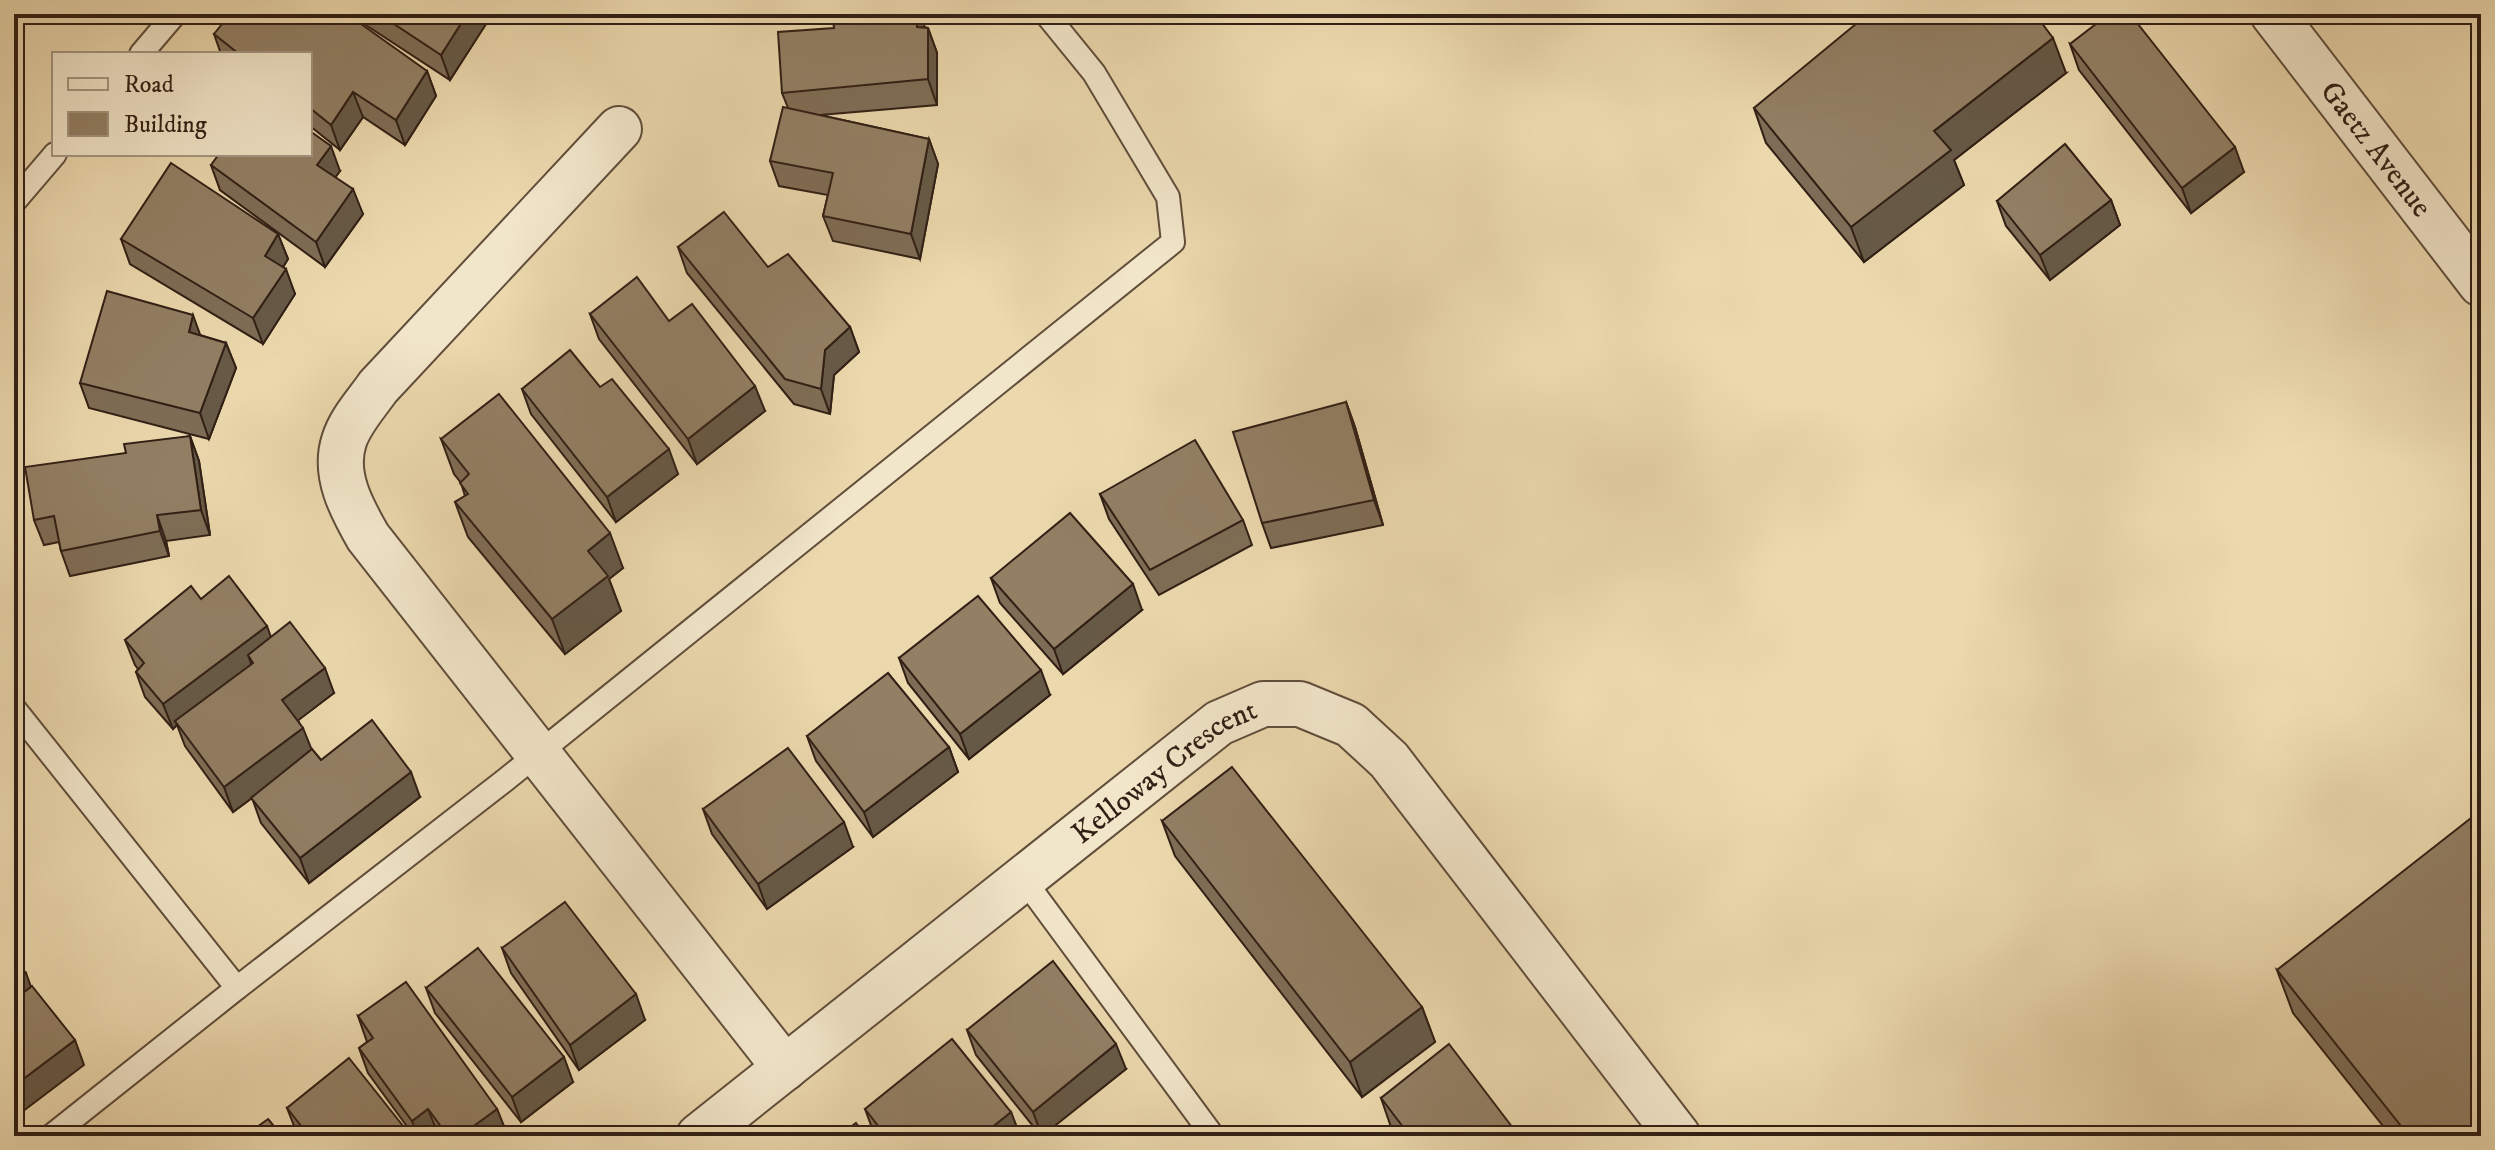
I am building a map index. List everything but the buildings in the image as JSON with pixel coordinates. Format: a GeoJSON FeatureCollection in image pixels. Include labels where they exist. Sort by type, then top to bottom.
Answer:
{"type":"FeatureCollection","features":[{"type":"Feature","properties":{"kind":"street","name":"Gaetz Avenue"},"geometry":{"type":"LineString","coordinates":[[2273,14],[2481,284]]}},
{"type":"Feature","properties":{"kind":"street"},"geometry":{"type":"LineString","coordinates":[[619,129],[378,387],[343,441],[342,475],[349,503],[368,537],[785,1068]]}},
{"type":"Feature","properties":{"kind":"street","name":"Kelloway Crescent"},"geometry":{"type":"LineString","coordinates":[[699,1136],[1219,723],[1263,704],[1300,704],[1351,725],[1389,760],[1678,1136]]}},
{"type":"Feature","properties":{"kind":"lane"},"geometry":{"type":"LineString","coordinates":[[143,52],[175,14]]}},
{"type":"Feature","properties":{"kind":"lane"},"geometry":{"type":"LineString","coordinates":[[51,1136],[539,752],[1173,242],[1168,197],[1094,73],[1046,14]]}},
{"type":"Feature","properties":{"kind":"lane"},"geometry":{"type":"LineString","coordinates":[[14,202],[53,156]]}},
{"type":"Feature","properties":{"kind":"lane"},"geometry":{"type":"LineString","coordinates":[[14,708],[237,988]]}},
{"type":"Feature","properties":{"kind":"lane"},"geometry":{"type":"LineString","coordinates":[[1022,877],[1213,1136]]}}]}
